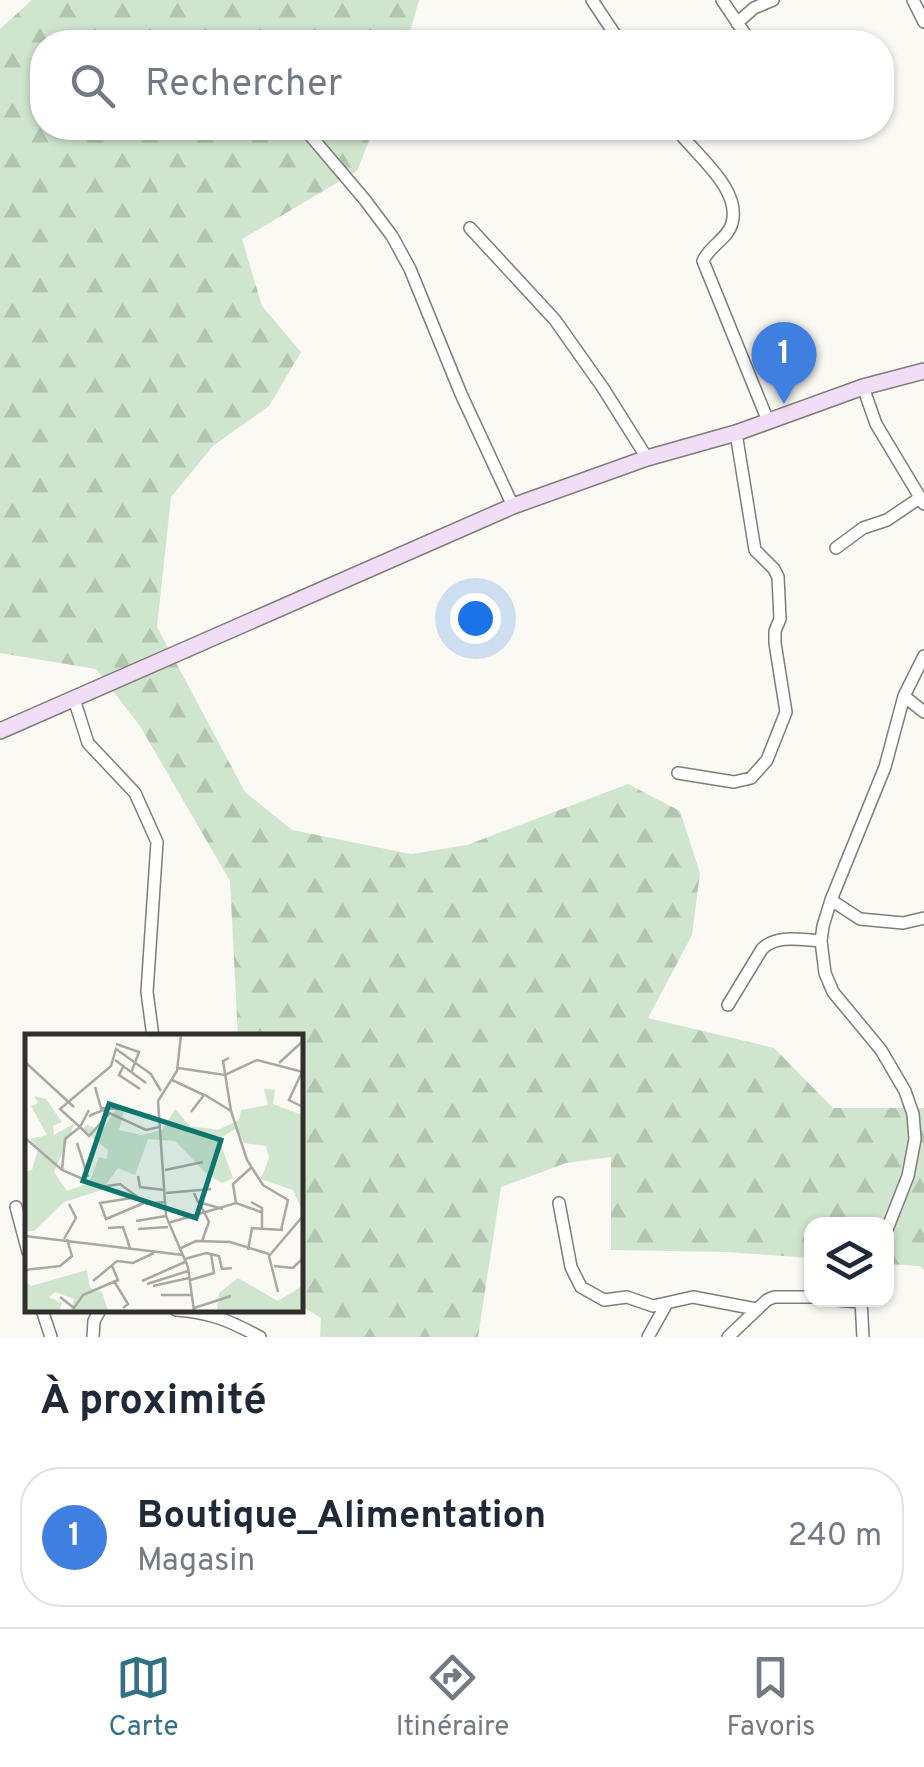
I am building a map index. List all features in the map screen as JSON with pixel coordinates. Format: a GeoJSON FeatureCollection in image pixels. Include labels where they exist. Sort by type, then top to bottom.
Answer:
{"type":"FeatureCollection","features":[{"type":"Feature","properties":{"kind":"main road"},"geometry":{"type":"LineString","coordinates":[[0,731],[513,506],[862,387],[924,371]]}},
{"type":"Feature","properties":{"kind":"street"},"geometry":{"type":"LineString","coordinates":[[592,0],[612,30]]}},
{"type":"Feature","properties":{"kind":"street"},"geometry":{"type":"LineString","coordinates":[[722,0],[742,30]]}},
{"type":"Feature","properties":{"kind":"street"},"geometry":{"type":"LineString","coordinates":[[737,23],[754,8],[773,0]]}},
{"type":"Feature","properties":{"kind":"street"},"geometry":{"type":"LineString","coordinates":[[913,0],[924,22]]}},
{"type":"Feature","properties":{"kind":"street"},"geometry":{"type":"LineString","coordinates":[[314,140],[392,236],[410,269],[461,394],[513,506]]}},
{"type":"Feature","properties":{"kind":"street"},"geometry":{"type":"LineString","coordinates":[[686,140],[717,175],[728,195],[732,223],[728,232],[704,254],[703,261],[768,421]]}},
{"type":"Feature","properties":{"kind":"street"},"geometry":{"type":"LineString","coordinates":[[470,228],[554,320],[647,458]]}},
{"type":"Feature","properties":{"kind":"street"},"geometry":{"type":"LineString","coordinates":[[836,548],[863,528],[887,520],[922,500],[876,424],[862,387]]}},
{"type":"Feature","properties":{"kind":"street"},"geometry":{"type":"LineString","coordinates":[[678,773],[734,782],[751,778],[768,760],[786,712],[775,643],[780,619],[778,576],[755,550],[736,433]]}},
{"type":"Feature","properties":{"kind":"street"},"geometry":{"type":"LineString","coordinates":[[892,1217],[908,1176],[915,1138],[913,1114],[881,1050],[833,992],[825,974],[821,941],[832,900],[885,768],[904,696],[924,656]]}},
{"type":"Feature","properties":{"kind":"street"},"geometry":{"type":"LineString","coordinates":[[904,696],[924,712]]}},
{"type":"Feature","properties":{"kind":"street"},"geometry":{"type":"LineString","coordinates":[[74,699],[88,742],[135,793],[157,842],[147,992],[153,1034]]}},
{"type":"Feature","properties":{"kind":"street"},"geometry":{"type":"LineString","coordinates":[[832,900],[860,919],[904,923],[924,918]]}},
{"type":"Feature","properties":{"kind":"street"},"geometry":{"type":"LineString","coordinates":[[728,1006],[770,942],[821,941]]}},
{"type":"Feature","properties":{"kind":"street"},"geometry":{"type":"LineString","coordinates":[[560,1203],[571,1267],[580,1287],[604,1300],[626,1297],[653,1306],[693,1296],[756,1309]]}},
{"type":"Feature","properties":{"kind":"street"},"geometry":{"type":"LineString","coordinates":[[16,1207],[25,1241]]}},
{"type":"Feature","properties":{"kind":"street"},"geometry":{"type":"LineString","coordinates":[[728,1337],[756,1309],[774,1298],[804,1297]]}},
{"type":"Feature","properties":{"kind":"street"},"geometry":{"type":"LineString","coordinates":[[648,1337],[668,1302]]}},
{"type":"Feature","properties":{"kind":"street"},"geometry":{"type":"LineString","coordinates":[[860,1307],[862,1337]]}},
{"type":"Feature","properties":{"kind":"street"},"geometry":{"type":"LineString","coordinates":[[43,1312],[50,1337]]}},
{"type":"Feature","properties":{"kind":"street"},"geometry":{"type":"LineString","coordinates":[[93,1337],[99,1312]]}},
{"type":"Feature","properties":{"kind":"street"},"geometry":{"type":"LineString","coordinates":[[202,1312],[229,1320],[260,1337]]}},
{"type":"Feature","properties":{"kind":"green space"},"geometry":{"type":"Polygon","coordinates":[[[32,0],[419,0],[410,30],[30,30],[30,140],[369,140],[357,171],[242,239],[262,306],[301,352],[269,406],[213,446],[171,497],[157,627],[245,792],[292,830],[411,854],[467,845],[628,784],[680,811],[700,873],[692,935],[648,1018],[774,1048],[833,1108],[924,1108],[924,1270],[920,1266],[894,1264],[894,1217],[804,1217],[804,1258],[611,1250],[611,1157],[566,1163],[501,1187],[478,1337],[320,1337],[321,1318],[302,1306],[302,1034],[238,1034],[230,881],[140,726],[96,669],[0,653],[0,29],[32,0]]]}},
{"type":"Feature","properties":{"kind":"place","name":"Boutique_Alimentation"},"geometry":{"type":"Point","coordinates":[784,404]}}]}
